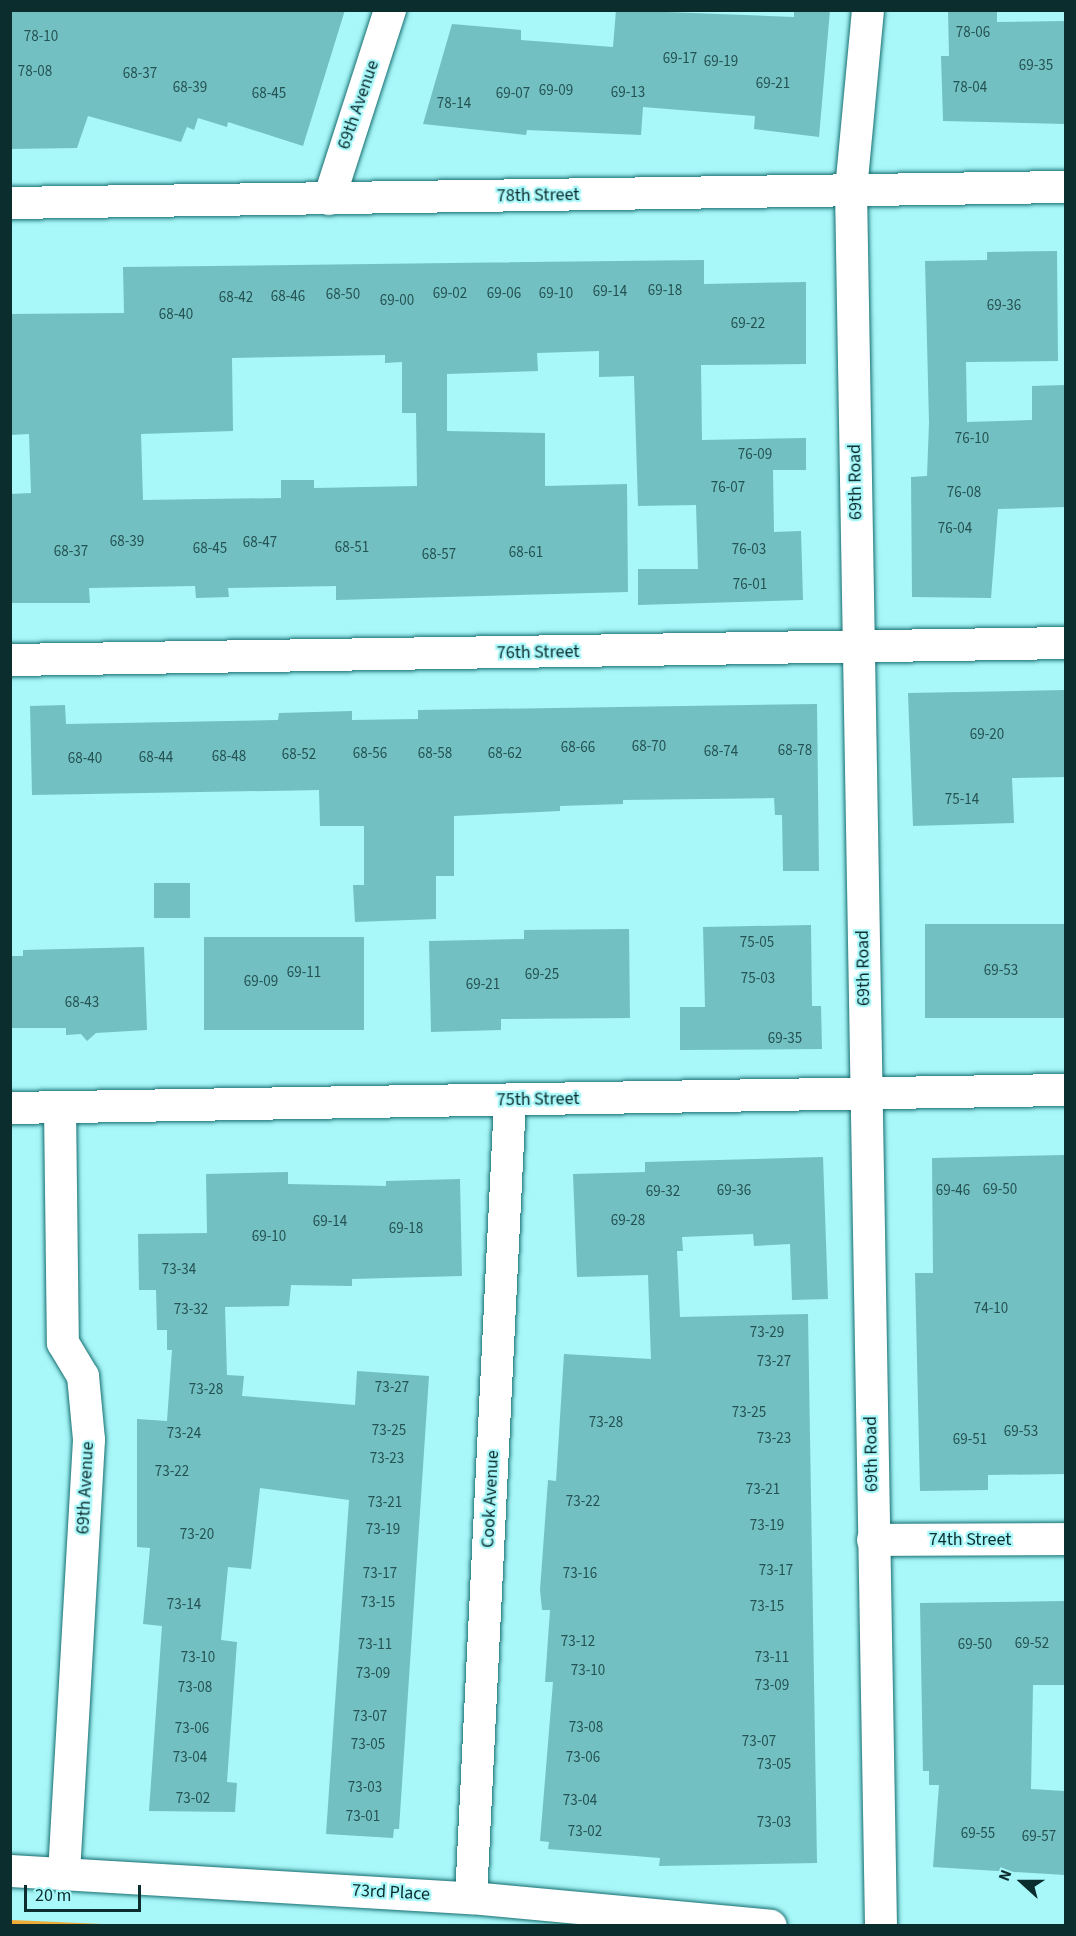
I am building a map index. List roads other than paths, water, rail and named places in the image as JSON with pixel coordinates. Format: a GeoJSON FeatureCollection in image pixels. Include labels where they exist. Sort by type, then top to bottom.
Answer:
{"type":"FeatureCollection","features":[{"type":"Feature","properties":{"kind":"street","name":"69th Avenue"},"geometry":{"type":"LineString","coordinates":[[329,199],[390,10]]}},
{"type":"Feature","properties":{"kind":"street","name":"69th Road"},"geometry":{"type":"LineString","coordinates":[[868,10],[851,190],[881,1926]]}},
{"type":"Feature","properties":{"kind":"street","name":"78th Street"},"geometry":{"type":"LineString","coordinates":[[10,203],[1065,187]]}},
{"type":"Feature","properties":{"kind":"street","name":"76th Street"},"geometry":{"type":"LineString","coordinates":[[10,660],[1065,643]]}},
{"type":"Feature","properties":{"kind":"street","name":"75th Street"},"geometry":{"type":"LineString","coordinates":[[10,1108],[1065,1090]]}},
{"type":"Feature","properties":{"kind":"street","name":"Cook Avenue"},"geometry":{"type":"LineString","coordinates":[[471,1898],[510,1101]]}},
{"type":"Feature","properties":{"kind":"street","name":"69th Avenue"},"geometry":{"type":"LineString","coordinates":[[60,1107],[63,1343],[83,1376],[89,1440],[63,1874]]}},
{"type":"Feature","properties":{"kind":"street","name":"74th Street"},"geometry":{"type":"LineString","coordinates":[[873,1540],[1065,1539]]}},
{"type":"Feature","properties":{"kind":"street","name":"73rd Place"},"geometry":{"type":"LineString","coordinates":[[10,1871],[471,1898],[771,1926]]}}]}
